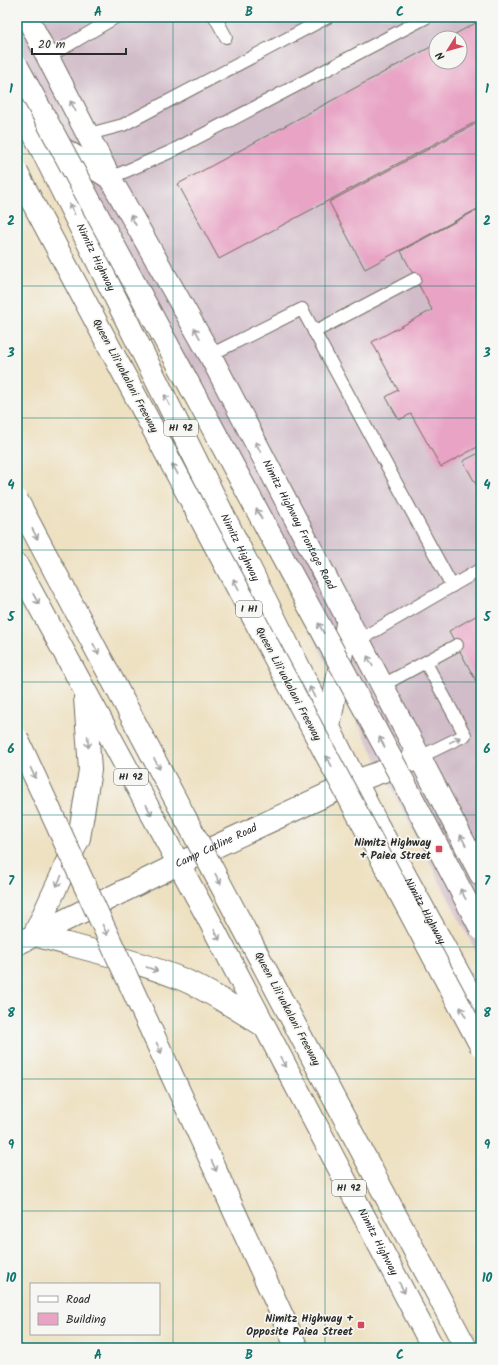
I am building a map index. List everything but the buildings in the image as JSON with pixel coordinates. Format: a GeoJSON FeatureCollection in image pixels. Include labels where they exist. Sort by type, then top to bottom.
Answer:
{"type":"FeatureCollection","features":[{"type":"Feature","properties":{"kind":"main road","name":"Nimitz Highway Frontage Road"},"geometry":{"type":"LineString","coordinates":[[27,17],[89,134],[110,178],[210,355],[481,875]]}},
{"type":"Feature","properties":{"kind":"main road"},"geometry":{"type":"LineString","coordinates":[[17,66],[399,773],[481,929]]}},
{"type":"Feature","properties":{"kind":"main road","name":"Nimitz Highway"},"geometry":{"type":"LineString","coordinates":[[17,100],[377,824],[481,1014]]}},
{"type":"Feature","properties":{"kind":"main road"},"geometry":{"type":"LineString","coordinates":[[32,129],[110,178]]}},
{"type":"Feature","properties":{"kind":"main road","name":"Queen Liliʻuokalani Freeway"},"geometry":{"type":"LineString","coordinates":[[17,173],[481,1046]]}},
{"type":"Feature","properties":{"kind":"main road","name":"Queen Liliʻuokalani Freeway"},"geometry":{"type":"LineString","coordinates":[[17,500],[466,1348]]}},
{"type":"Feature","properties":{"kind":"main road","name":"Nimitz Highway"},"geometry":{"type":"LineString","coordinates":[[17,565],[85,689],[265,1027],[433,1348]]}},
{"type":"Feature","properties":{"kind":"main road"},"geometry":{"type":"LineString","coordinates":[[329,727],[348,618]]}},
{"type":"Feature","properties":{"kind":"main road"},"geometry":{"type":"LineString","coordinates":[[85,689],[90,770],[79,838],[26,939],[140,964],[184,980],[211,994],[265,1027]]}},
{"type":"Feature","properties":{"kind":"main road"},"geometry":{"type":"LineString","coordinates":[[17,738],[297,1348]]}},
{"type":"Feature","properties":{"kind":"main road","name":"Camp Catline Road"},"geometry":{"type":"LineString","coordinates":[[26,939],[178,864],[356,781],[420,757]]}},
{"type":"Feature","properties":{"kind":"lane"},"geometry":{"type":"LineString","coordinates":[[48,57],[116,17]]}},
{"type":"Feature","properties":{"kind":"lane"},"geometry":{"type":"LineString","coordinates":[[215,17],[226,37]]}},
{"type":"Feature","properties":{"kind":"lane"},"geometry":{"type":"LineString","coordinates":[[89,134],[123,125],[328,17]]}},
{"type":"Feature","properties":{"kind":"lane"},"geometry":{"type":"LineString","coordinates":[[110,178],[170,152],[427,17]]}},
{"type":"Feature","properties":{"kind":"lane"},"geometry":{"type":"LineString","coordinates":[[314,332],[415,279]]}},
{"type":"Feature","properties":{"kind":"lane"},"geometry":{"type":"LineString","coordinates":[[210,355],[302,309],[452,586]]}},
{"type":"Feature","properties":{"kind":"lane"},"geometry":{"type":"LineString","coordinates":[[359,640],[481,569]]}},
{"type":"Feature","properties":{"kind":"lane"},"geometry":{"type":"LineString","coordinates":[[383,685],[457,645]]}},
{"type":"Feature","properties":{"kind":"lane"},"geometry":{"type":"LineString","coordinates":[[420,757],[465,735],[426,663]]}},
{"type":"Feature","properties":{"kind":"shaded area"},"geometry":{"type":"Polygon","coordinates":[[[17,17],[481,17],[481,961],[17,64],[17,17]]]}},
{"type":"Feature","properties":{"kind":"place","name":"Nimitz Highway + Paiea Street"},"geometry":{"type":"Point","coordinates":[439,849]}},
{"type":"Feature","properties":{"kind":"place","name":"Nimitz Highway + Opposite Paiea Street"},"geometry":{"type":"Point","coordinates":[361,1325]}}]}
